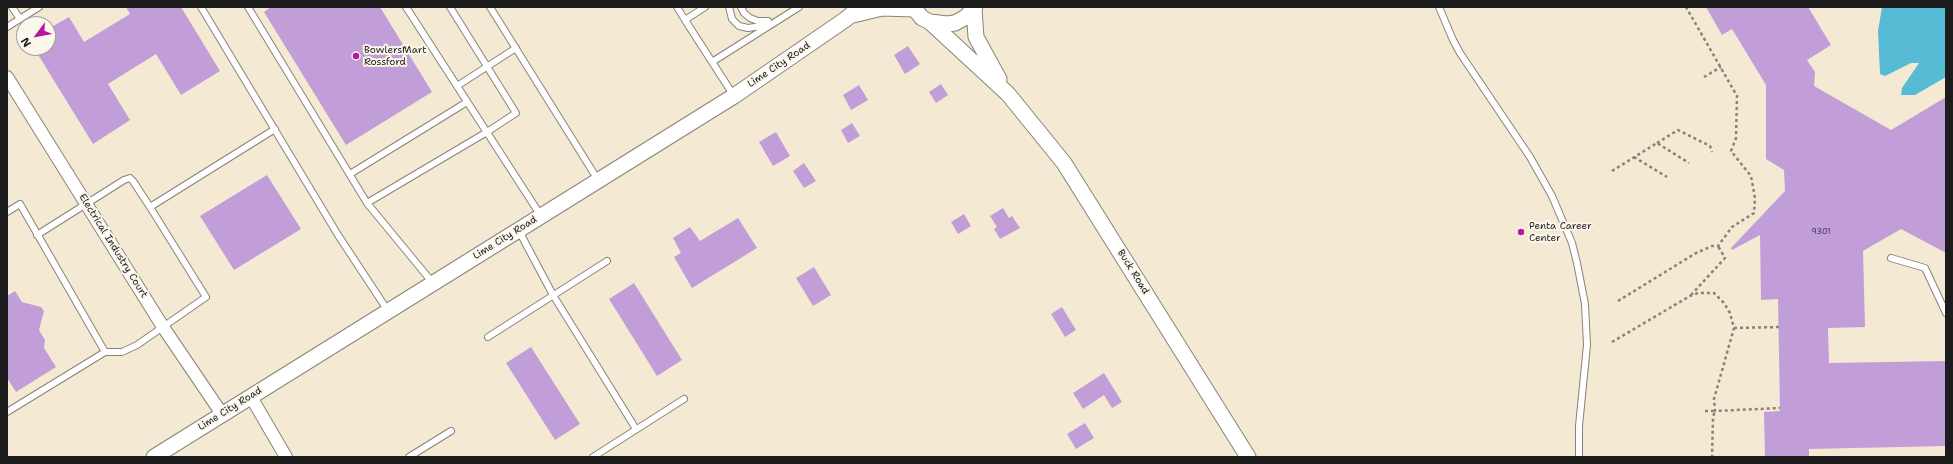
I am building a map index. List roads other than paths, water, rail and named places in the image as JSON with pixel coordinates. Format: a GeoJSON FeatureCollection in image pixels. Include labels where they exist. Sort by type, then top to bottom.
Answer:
{"type":"FeatureCollection","features":[{"type":"Feature","properties":{"kind":"street","name":"Lime City Road"},"geometry":{"type":"LineString","coordinates":[[154,457],[734,96],[856,11],[882,8],[913,8]]}},
{"type":"Feature","properties":{"kind":"street","name":"Buck Road"},"geometry":{"type":"LineString","coordinates":[[913,8],[922,18],[930,22],[1008,94],[1064,163],[1248,457]]}},
{"type":"Feature","properties":{"kind":"street"},"geometry":{"type":"LineString","coordinates":[[930,22],[943,24],[955,22],[966,17],[974,8]]}},
{"type":"Feature","properties":{"kind":"street","name":"Buck Road"},"geometry":{"type":"LineString","coordinates":[[974,8],[976,37],[1008,94]]}},
{"type":"Feature","properties":{"kind":"street","name":"Electrical Industry Court"},"geometry":{"type":"LineString","coordinates":[[7,77],[163,327],[222,414]]}},
{"type":"Feature","properties":{"kind":"street"},"geometry":{"type":"LineString","coordinates":[[251,397],[286,457]]}},
{"type":"Feature","properties":{"kind":"lane"},"geometry":{"type":"LineString","coordinates":[[12,7],[18,16]]}},
{"type":"Feature","properties":{"kind":"lane"},"geometry":{"type":"LineString","coordinates":[[25,16],[39,7]]}},
{"type":"Feature","properties":{"kind":"lane"},"geometry":{"type":"LineString","coordinates":[[201,7],[338,235],[388,311]]}},
{"type":"Feature","properties":{"kind":"lane"},"geometry":{"type":"LineString","coordinates":[[248,7],[367,203],[433,283]]}},
{"type":"Feature","properties":{"kind":"lane"},"geometry":{"type":"LineString","coordinates":[[406,7],[541,216]]}},
{"type":"Feature","properties":{"kind":"lane"},"geometry":{"type":"LineString","coordinates":[[367,203],[487,132],[516,113],[450,7]]}},
{"type":"Feature","properties":{"kind":"lane"},"geometry":{"type":"LineString","coordinates":[[490,7],[598,180]]}},
{"type":"Feature","properties":{"kind":"lane"},"geometry":{"type":"LineString","coordinates":[[677,7],[734,96]]}},
{"type":"Feature","properties":{"kind":"lane"},"geometry":{"type":"LineString","coordinates":[[685,20],[705,7]]}},
{"type":"Feature","properties":{"kind":"lane"},"geometry":{"type":"LineString","coordinates":[[729,7],[732,20],[739,26],[748,28],[761,26],[791,7]]}},
{"type":"Feature","properties":{"kind":"lane"},"geometry":{"type":"LineString","coordinates":[[741,7],[744,13],[750,18],[758,21],[768,21]]}},
{"type":"Feature","properties":{"kind":"lane"},"geometry":{"type":"LineString","coordinates":[[712,62],[799,7]]}},
{"type":"Feature","properties":{"kind":"lane"},"geometry":{"type":"LineString","coordinates":[[1439,7],[1460,53],[1530,157],[1552,196],[1572,243],[1578,263],[1585,304],[1587,345],[1579,426],[1579,457]]}},
{"type":"Feature","properties":{"kind":"lane"},"geometry":{"type":"LineString","coordinates":[[7,27],[16,21]]}},
{"type":"Feature","properties":{"kind":"lane"},"geometry":{"type":"LineString","coordinates":[[457,86],[516,48]]}},
{"type":"Feature","properties":{"kind":"lane"},"geometry":{"type":"LineString","coordinates":[[350,174],[467,102]]}},
{"type":"Feature","properties":{"kind":"lane"},"geometry":{"type":"LineString","coordinates":[[150,207],[275,129]]}},
{"type":"Feature","properties":{"kind":"lane"},"geometry":{"type":"LineString","coordinates":[[7,412],[105,352],[122,352],[137,345],[206,298],[150,207],[130,178],[124,180],[37,235]]}},
{"type":"Feature","properties":{"kind":"lane"},"geometry":{"type":"LineString","coordinates":[[7,212],[20,204],[105,352]]}},
{"type":"Feature","properties":{"kind":"lane"},"geometry":{"type":"LineString","coordinates":[[518,230],[553,295],[636,429]]}},
{"type":"Feature","properties":{"kind":"lane"},"geometry":{"type":"LineString","coordinates":[[1891,258],[1925,268],[1946,313]]}},
{"type":"Feature","properties":{"kind":"lane"},"geometry":{"type":"LineString","coordinates":[[488,337],[606,261]]}},
{"type":"Feature","properties":{"kind":"lane"},"geometry":{"type":"LineString","coordinates":[[593,457],[684,400]]}},
{"type":"Feature","properties":{"kind":"lane"},"geometry":{"type":"LineString","coordinates":[[409,457],[450,431]]}},
{"type":"Feature","properties":{"kind":"water"},"geometry":{"type":"Polygon","coordinates":[[[1882,7],[1946,7],[1946,77],[1915,95],[1901,95],[1902,88],[1919,63],[1911,63],[1885,76],[1880,74],[1878,31],[1882,7]]]}},
{"type":"Feature","properties":{"kind":"place","name":"BowlersMart Rossford"},"geometry":{"type":"Point","coordinates":[356,56]}},
{"type":"Feature","properties":{"kind":"place","name":"Penta Career Center"},"geometry":{"type":"Point","coordinates":[1521,232]}}]}
